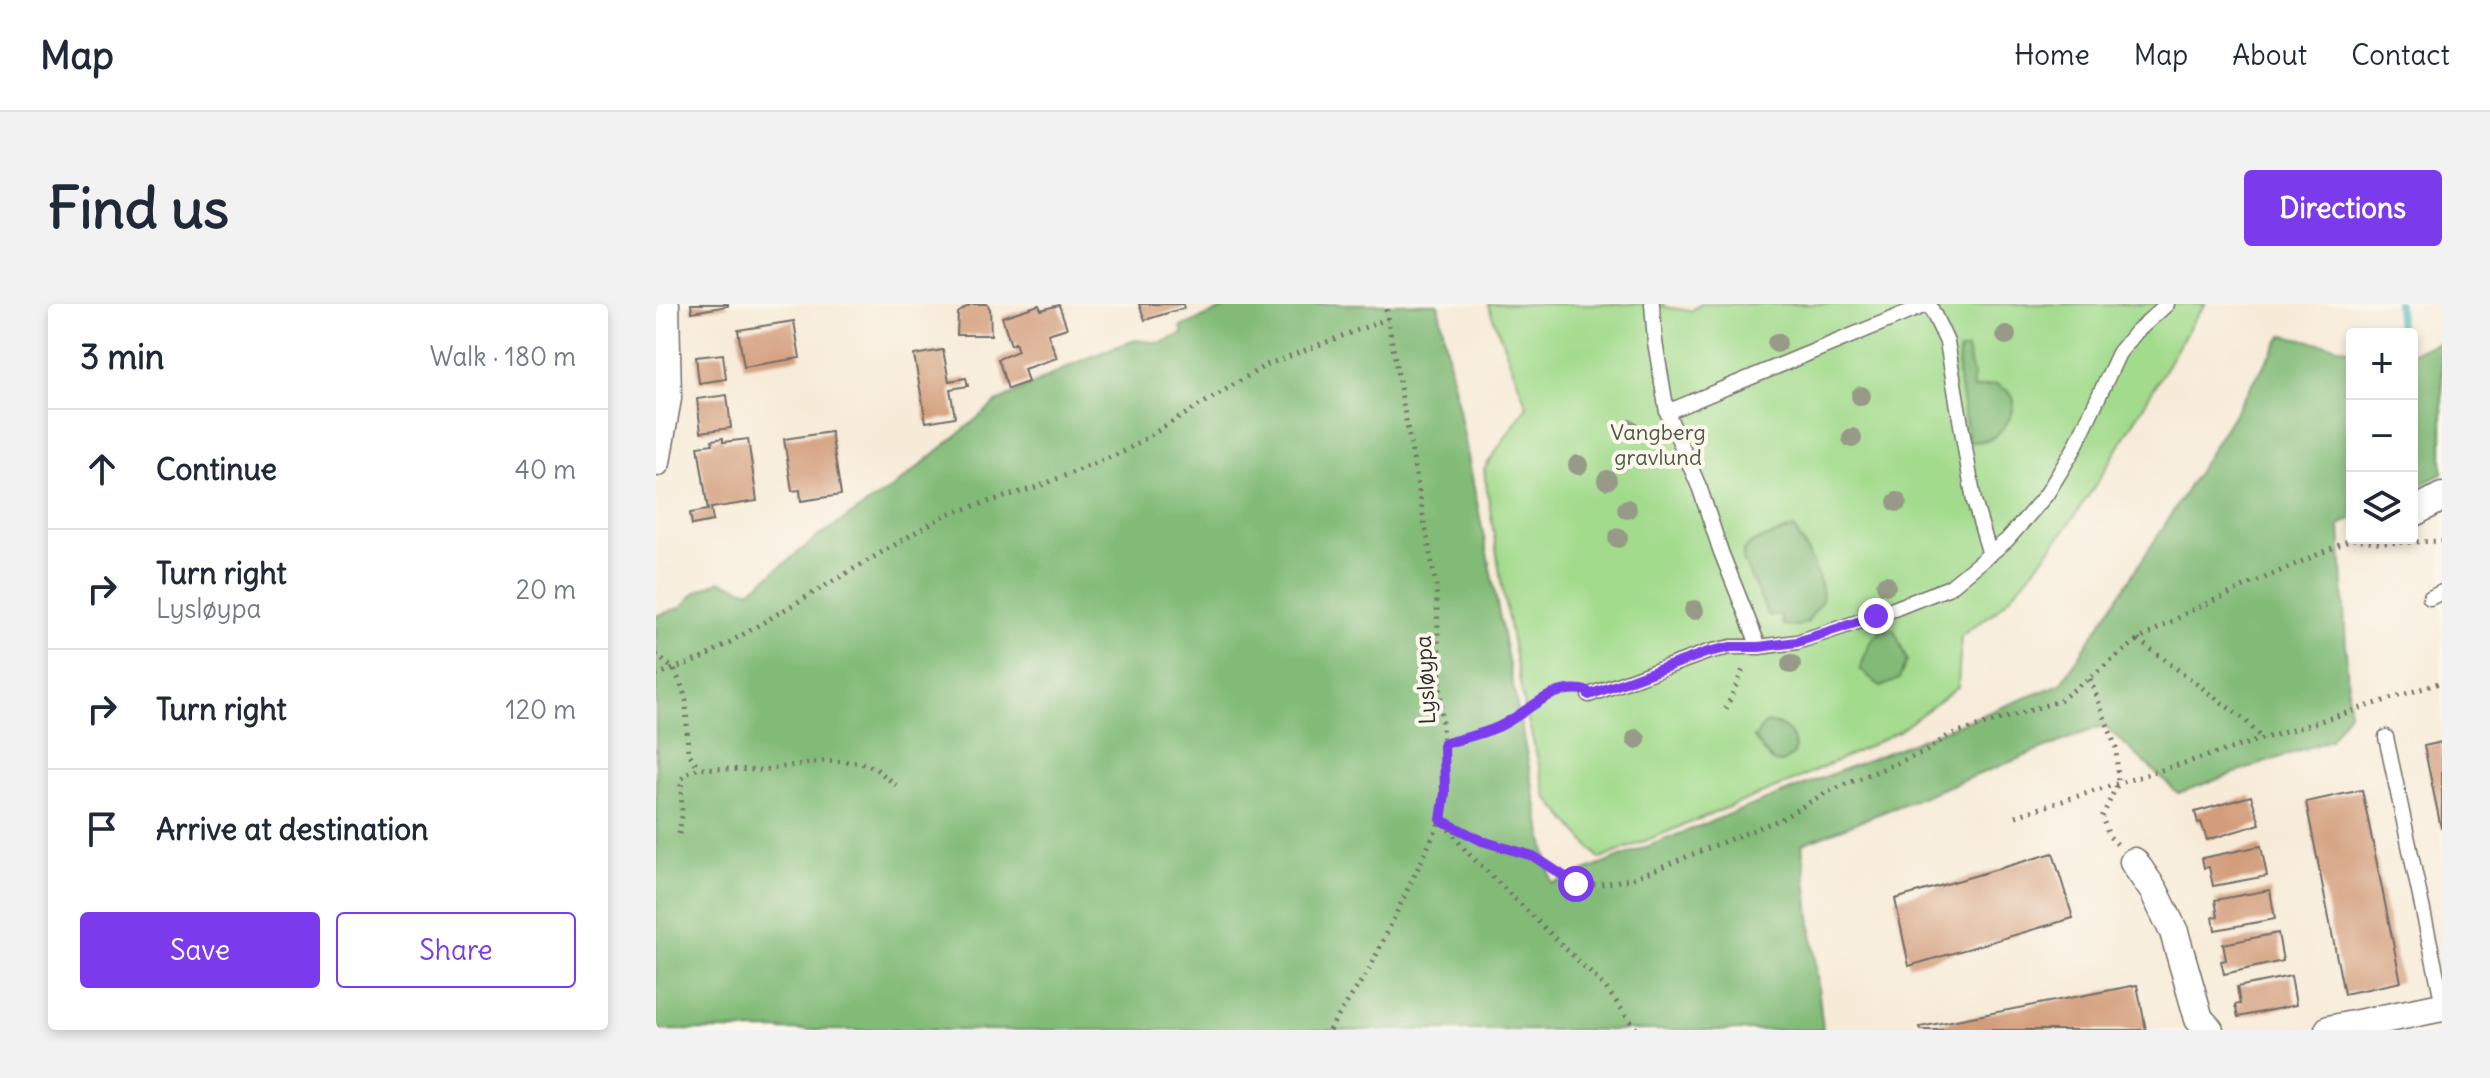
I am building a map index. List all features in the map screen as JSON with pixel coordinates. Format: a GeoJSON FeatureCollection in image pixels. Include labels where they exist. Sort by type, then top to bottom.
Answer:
{"type":"FeatureCollection","features":[{"type":"Feature","properties":{"kind":"street"},"geometry":{"type":"LineString","coordinates":[[656,462],[667,398],[665,304]]}},
{"type":"Feature","properties":{"kind":"street"},"geometry":{"type":"LineString","coordinates":[[2418,510],[2442,497]]}},
{"type":"Feature","properties":{"kind":"street"},"geometry":{"type":"LineString","coordinates":[[2134,862],[2154,891],[2174,932],[2199,1019],[2209,1030]]}},
{"type":"Feature","properties":{"kind":"street"},"geometry":{"type":"LineString","coordinates":[[2329,1030],[2442,1007]]}},
{"type":"Feature","properties":{"kind":"lane"},"geometry":{"type":"LineString","coordinates":[[1652,304],[1667,412],[1700,489],[1759,647]]}},
{"type":"Feature","properties":{"kind":"lane"},"geometry":{"type":"LineString","coordinates":[[1589,695],[1708,652],[1731,647],[1797,642],[1935,595],[1962,579],[2028,517],[2058,478],[2119,353],[2136,332],[2167,304]]}},
{"type":"Feature","properties":{"kind":"lane"},"geometry":{"type":"LineString","coordinates":[[1667,412],[1922,305],[1947,342],[1974,501],[1990,555]]}},
{"type":"Feature","properties":{"kind":"lane"},"geometry":{"type":"LineString","coordinates":[[2386,737],[2442,1000]]}},
{"type":"Feature","properties":{"kind":"path","name":"Lysløypa"},"geometry":{"type":"LineString","coordinates":[[1329,1030],[1370,968],[1441,820],[1445,793],[1436,586],[1385,304]]}},
{"type":"Feature","properties":{"kind":"path"},"geometry":{"type":"LineString","coordinates":[[656,675],[703,658],[945,515],[1037,487],[1123,452],[1266,365],[1387,319]]}},
{"type":"Feature","properties":{"kind":"path"},"geometry":{"type":"LineString","coordinates":[[2418,542],[2442,541]]}},
{"type":"Feature","properties":{"kind":"path"},"geometry":{"type":"LineString","coordinates":[[1441,820],[1482,841],[1533,856],[1576,884],[1596,885],[1631,879],[1781,819],[1827,792],[1926,751],[1948,736],[2059,701],[2138,640],[2190,611],[2346,543]]}},
{"type":"Feature","properties":{"kind":"path"},"geometry":{"type":"LineString","coordinates":[[2138,640],[2245,720],[2263,740]]}},
{"type":"Feature","properties":{"kind":"path"},"geometry":{"type":"LineString","coordinates":[[1726,709],[1739,673],[1759,647]]}},
{"type":"Feature","properties":{"kind":"path"},"geometry":{"type":"LineString","coordinates":[[656,655],[674,669],[686,701],[688,752],[699,768]]}},
{"type":"Feature","properties":{"kind":"path"},"geometry":{"type":"LineString","coordinates":[[2090,679],[2116,748],[2118,783],[2102,817],[2109,836],[2134,862]]}},
{"type":"Feature","properties":{"kind":"path"},"geometry":{"type":"LineString","coordinates":[[2016,816],[2442,682]]}},
{"type":"Feature","properties":{"kind":"path"},"geometry":{"type":"LineString","coordinates":[[1444,744],[1483,733],[1515,718],[1544,696],[1576,689],[1587,691],[1589,695]]}},
{"type":"Feature","properties":{"kind":"path"},"geometry":{"type":"LineString","coordinates":[[679,834],[681,780],[699,768],[762,770],[823,761],[858,762],[875,768],[896,785]]}},
{"type":"Feature","properties":{"kind":"path"},"geometry":{"type":"LineString","coordinates":[[1441,820],[1466,851],[1606,988],[1637,1030]]}},
{"type":"Feature","properties":{"kind":"green space"},"geometry":{"type":"Polygon","coordinates":[[[1222,304],[1438,304],[1552,884],[2061,684],[2283,335],[2346,349],[2346,522],[2340,525],[2349,712],[2330,740],[2178,793],[2104,725],[1802,844],[1823,1030],[656,1030],[656,616],[682,607],[696,592],[720,581],[750,591],[819,536],[894,487],[997,402],[1113,348],[1136,340],[1160,343],[1183,334],[1181,327],[1223,309],[1222,304]]]}},
{"type":"Feature","properties":{"kind":"green space","name":"Vangberg gravlund"},"geometry":{"type":"Polygon","coordinates":[[[1488,304],[1664,304],[1664,307],[1691,311],[1701,304],[2206,304],[2109,464],[2060,536],[2004,603],[1961,636],[1958,687],[1899,731],[1865,748],[1793,781],[1600,859],[1547,797],[1524,704],[1502,587],[1484,469],[1527,406],[1488,304]],[[1794,528],[1769,616],[1781,614],[1808,623],[1822,591],[1807,550],[1794,528]],[[1790,737],[1754,738],[1772,762],[1795,746],[1790,737]]]}},
{"type":"Feature","properties":{"kind":"green space"},"geometry":{"type":"Polygon","coordinates":[[[2442,342],[2442,474],[2418,486],[2418,400],[2418,350],[2442,342]]]}},
{"type":"Feature","properties":{"kind":"green space"},"geometry":{"type":"Polygon","coordinates":[[[1967,349],[1973,389],[1996,384],[2010,393],[2014,402],[2006,424],[1984,441],[1969,442],[1958,374],[1959,351],[1967,349]]]}},
{"type":"Feature","properties":{"kind":"green space"},"geometry":{"type":"Polygon","coordinates":[[[1794,528],[1813,564],[1823,593],[1821,602],[1809,619],[1791,626],[1783,625],[1781,615],[1769,617],[1743,560],[1743,551],[1753,542],[1794,528]]]}},
{"type":"Feature","properties":{"kind":"green space"},"geometry":{"type":"Polygon","coordinates":[[[1884,629],[1894,630],[1907,660],[1899,679],[1881,687],[1860,669],[1870,642],[1884,629]]]}},
{"type":"Feature","properties":{"kind":"green space"},"geometry":{"type":"Polygon","coordinates":[[[1768,723],[1785,728],[1794,741],[1794,754],[1782,763],[1773,762],[1754,738],[1768,723]]]}},
{"type":"Feature","properties":{"kind":"building"},"geometry":{"type":"Polygon","coordinates":[[[691,304],[728,304],[728,306],[692,312],[691,304]]]}},
{"type":"Feature","properties":{"kind":"building"},"geometry":{"type":"Polygon","coordinates":[[[971,304],[987,304],[991,335],[957,335],[958,313],[971,304]]]}},
{"type":"Feature","properties":{"kind":"building"},"geometry":{"type":"Polygon","coordinates":[[[1139,304],[1183,304],[1184,308],[1145,320],[1139,304]]]}},
{"type":"Feature","properties":{"kind":"building"},"geometry":{"type":"Polygon","coordinates":[[[1039,305],[1041,310],[1059,305],[1067,328],[1048,334],[1057,358],[1024,369],[1028,382],[1008,389],[998,359],[1018,351],[1015,343],[1011,345],[1002,317],[1039,305]]]}},
{"type":"Feature","properties":{"kind":"building"},"geometry":{"type":"Polygon","coordinates":[[[794,321],[800,358],[744,367],[738,330],[794,321]]]}},
{"type":"Feature","properties":{"kind":"building"},"geometry":{"type":"Polygon","coordinates":[[[943,350],[949,381],[966,378],[968,386],[950,389],[955,417],[926,422],[914,355],[943,350]]]}},
{"type":"Feature","properties":{"kind":"building"},"geometry":{"type":"Polygon","coordinates":[[[723,354],[726,379],[699,383],[696,357],[723,354]]]}},
{"type":"Feature","properties":{"kind":"building"},"geometry":{"type":"Polygon","coordinates":[[[727,395],[731,428],[701,432],[697,399],[727,395]]]}},
{"type":"Feature","properties":{"kind":"building"},"geometry":{"type":"Polygon","coordinates":[[[831,432],[841,495],[801,501],[800,490],[792,491],[784,439],[831,432]]]}},
{"type":"Feature","properties":{"kind":"building"},"geometry":{"type":"Polygon","coordinates":[[[723,438],[723,442],[748,439],[757,501],[711,508],[713,521],[692,525],[690,513],[708,510],[698,446],[713,444],[712,440],[723,438]]]}},
{"type":"Feature","properties":{"kind":"building"},"geometry":{"type":"Polygon","coordinates":[[[2442,742],[2442,828],[2441,828],[2424,746],[2442,742]]]}},
{"type":"Feature","properties":{"kind":"building"},"geometry":{"type":"Polygon","coordinates":[[[2362,790],[2401,982],[2344,994],[2306,802],[2362,790]]]}},
{"type":"Feature","properties":{"kind":"building"},"geometry":{"type":"Polygon","coordinates":[[[2251,796],[2260,824],[2207,840],[2195,812],[2251,796]]]}},
{"type":"Feature","properties":{"kind":"building"},"geometry":{"type":"Polygon","coordinates":[[[2261,846],[2267,876],[2213,886],[2209,867],[2204,868],[2202,858],[2261,846]]]}},
{"type":"Feature","properties":{"kind":"building"},"geometry":{"type":"Polygon","coordinates":[[[2053,853],[2073,918],[1909,966],[1895,899],[2053,853]]]}},
{"type":"Feature","properties":{"kind":"building"},"geometry":{"type":"Polygon","coordinates":[[[2270,890],[2275,919],[2215,930],[2213,917],[2218,916],[2215,900],[2270,890]]]}},
{"type":"Feature","properties":{"kind":"building"},"geometry":{"type":"Polygon","coordinates":[[[2278,933],[2283,961],[2224,974],[2221,961],[2226,960],[2223,944],[2278,933]]]}},
{"type":"Feature","properties":{"kind":"building"},"geometry":{"type":"Polygon","coordinates":[[[2291,976],[2296,1005],[2238,1017],[2235,1005],[2240,1004],[2237,987],[2291,976]]]}},
{"type":"Feature","properties":{"kind":"building"},"geometry":{"type":"Polygon","coordinates":[[[2137,985],[2146,1030],[1921,1030],[1920,1027],[2137,985]]]}},
{"type":"Feature","properties":{"kind":"waterway"},"geometry":{"type":"LineString","coordinates":[[2398,304],[2400,328]]}},
{"type":"Feature","properties":{"kind":"route"},"geometry":{"type":"LineString","coordinates":[[1576,884],[1533,856],[1482,841],[1441,820],[1445,793],[1444,744],[1499,727],[1544,696],[1576,689],[1587,691],[1589,695],[1708,652],[1731,647],[1786,645],[1876,616]]}}]}
